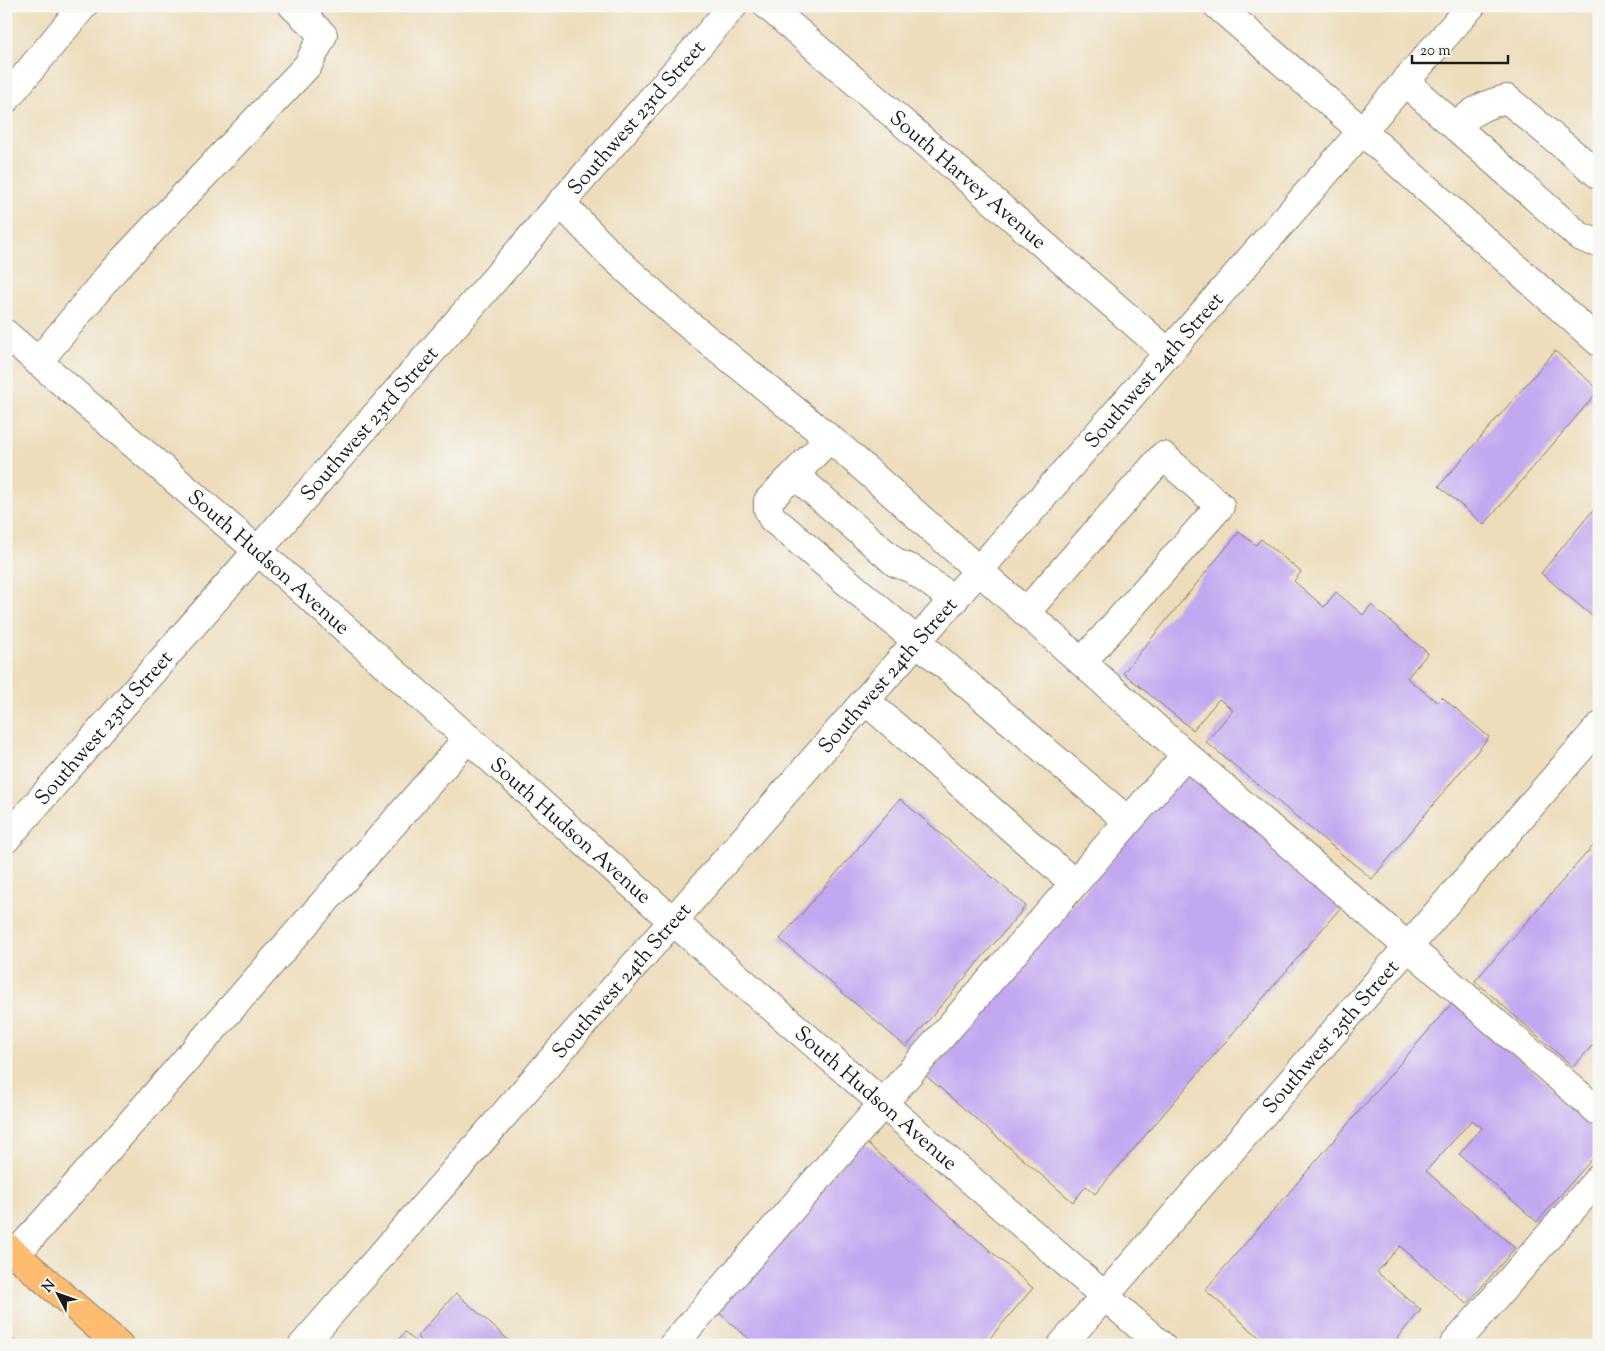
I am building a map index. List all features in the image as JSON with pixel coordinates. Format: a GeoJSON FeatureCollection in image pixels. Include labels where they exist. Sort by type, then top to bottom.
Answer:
{"type":"FeatureCollection","features":[{"type":"Feature","properties":{"kind":"main road"},"geometry":{"type":"LineString","coordinates":[[11,1250],[119,1345]]}},
{"type":"Feature","properties":{"kind":"street"},"geometry":{"type":"LineString","coordinates":[[6,99],[83,6]]}},
{"type":"Feature","properties":{"kind":"street"},"geometry":{"type":"LineString","coordinates":[[38,362],[112,271],[308,65],[323,35],[293,6]]}},
{"type":"Feature","properties":{"kind":"street","name":"Southwest 23rd Street"},"geometry":{"type":"LineString","coordinates":[[6,839],[733,6]]}},
{"type":"Feature","properties":{"kind":"street","name":"South Harvey Avenue"},"geometry":{"type":"LineString","coordinates":[[768,6],[1169,353]]}},
{"type":"Feature","properties":{"kind":"street"},"geometry":{"type":"LineString","coordinates":[[1218,6],[1599,342]]}},
{"type":"Feature","properties":{"kind":"street","name":"Southwest 24th Street"},"geometry":{"type":"LineString","coordinates":[[303,1345],[674,922],[1471,6]]}},
{"type":"Feature","properties":{"kind":"street"},"geometry":{"type":"LineString","coordinates":[[1405,82],[1579,236],[1599,242]]}},
{"type":"Feature","properties":{"kind":"street"},"geometry":{"type":"LineString","coordinates":[[1456,127],[1468,115],[1485,104],[1507,99],[1599,174]]}},
{"type":"Feature","properties":{"kind":"street"},"geometry":{"type":"LineString","coordinates":[[561,203],[610,254],[678,316],[829,439],[980,570],[1186,755],[1598,1111]]}},
{"type":"Feature","properties":{"kind":"street","name":"South Hudson Avenue"},"geometry":{"type":"LineString","coordinates":[[6,334],[258,550],[674,922],[883,1101],[1161,1345]]}},
{"type":"Feature","properties":{"kind":"street"},"geometry":{"type":"LineString","coordinates":[[829,439],[768,501],[768,509],[772,518],[1128,821]]}},
{"type":"Feature","properties":{"kind":"street"},"geometry":{"type":"LineString","coordinates":[[1026,612],[1163,456],[1220,506],[1082,662]]}},
{"type":"Feature","properties":{"kind":"street"},"geometry":{"type":"LineString","coordinates":[[789,480],[803,482],[896,563],[912,569],[954,600]]}},
{"type":"Feature","properties":{"kind":"street"},"geometry":{"type":"LineString","coordinates":[[866,701],[1074,884]]}},
{"type":"Feature","properties":{"kind":"street","name":"Southwest 25th Street"},"geometry":{"type":"LineString","coordinates":[[1062,1345],[1599,727]]}},
{"type":"Feature","properties":{"kind":"street"},"geometry":{"type":"LineString","coordinates":[[11,1250],[468,738]]}},
{"type":"Feature","properties":{"kind":"street"},"geometry":{"type":"LineString","coordinates":[[673,1345],[883,1101],[1186,755]]}},
{"type":"Feature","properties":{"kind":"street"},"geometry":{"type":"LineString","coordinates":[[1454,1345],[1599,1178]]}},
{"type":"Feature","properties":{"kind":"building"},"geometry":{"type":"Polygon","coordinates":[[[1555,351],[1599,390],[1484,525],[1439,486],[1555,351]]]}},
{"type":"Feature","properties":{"kind":"building"},"geometry":{"type":"Polygon","coordinates":[[[1599,503],[1599,622],[1541,573],[1599,503]]]}},
{"type":"Feature","properties":{"kind":"building"},"geometry":{"type":"Polygon","coordinates":[[[1239,532],[1256,545],[1261,539],[1301,572],[1294,581],[1324,607],[1336,592],[1363,615],[1371,605],[1428,653],[1407,678],[1437,702],[1442,697],[1489,737],[1372,879],[1206,742],[1233,710],[1219,699],[1193,730],[1123,673],[1239,532]]]}},
{"type":"Feature","properties":{"kind":"building"},"geometry":{"type":"Polygon","coordinates":[[[1193,765],[1348,899],[1095,1194],[1086,1186],[1073,1202],[926,1076],[1193,765]]]}},
{"type":"Feature","properties":{"kind":"building"},"geometry":{"type":"Polygon","coordinates":[[[900,799],[1026,906],[906,1047],[780,939],[900,799]]]}},
{"type":"Feature","properties":{"kind":"building"},"geometry":{"type":"Polygon","coordinates":[[[1599,839],[1599,1038],[1573,1067],[1475,981],[1599,839]]]}},
{"type":"Feature","properties":{"kind":"building"},"geometry":{"type":"Polygon","coordinates":[[[1453,1002],[1599,1129],[1599,1151],[1537,1222],[1459,1154],[1482,1128],[1472,1120],[1426,1171],[1515,1248],[1467,1304],[1400,1246],[1377,1272],[1421,1310],[1397,1338],[1405,1345],[1268,1345],[1205,1290],[1453,1002]]]}},
{"type":"Feature","properties":{"kind":"building"},"geometry":{"type":"Polygon","coordinates":[[[863,1140],[1033,1288],[984,1345],[756,1345],[716,1310],[863,1140]]]}},
{"type":"Feature","properties":{"kind":"building"},"geometry":{"type":"Polygon","coordinates":[[[456,1293],[514,1345],[426,1345],[417,1337],[456,1293]]]}},
{"type":"Feature","properties":{"kind":"building"},"geometry":{"type":"Polygon","coordinates":[[[405,1332],[419,1345],[394,1345],[405,1332]]]}},
{"type":"Feature","properties":{"kind":"building"},"geometry":{"type":"Polygon","coordinates":[[[6,1333],[16,1342],[13,1345],[6,1345],[6,1333]]]}}]}
